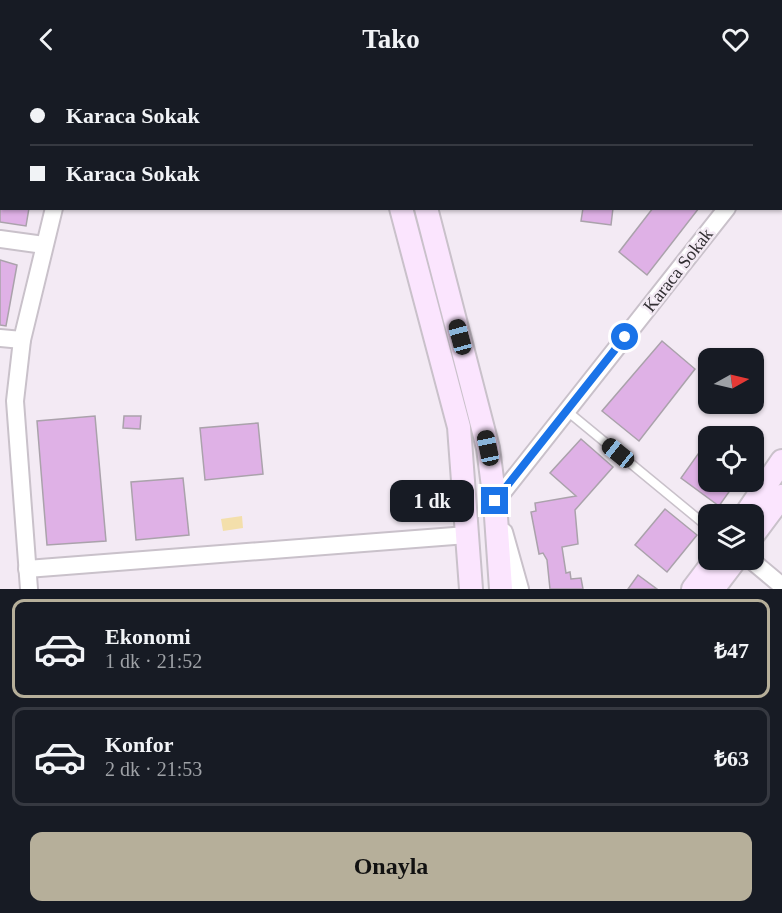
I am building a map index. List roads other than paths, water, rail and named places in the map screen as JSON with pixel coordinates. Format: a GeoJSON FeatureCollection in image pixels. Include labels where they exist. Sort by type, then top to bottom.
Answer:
{"type":"FeatureCollection","features":[{"type":"Feature","properties":{"kind":"main road"},"geometry":{"type":"LineString","coordinates":[[402,210],[459,427],[471,589]]}},
{"type":"Feature","properties":{"kind":"main road"},"geometry":{"type":"LineString","coordinates":[[427,210],[488,448],[495,501],[501,589]]}},
{"type":"Feature","properties":{"kind":"main road"},"geometry":{"type":"LineString","coordinates":[[753,504],[782,461]]}},
{"type":"Feature","properties":{"kind":"main road"},"geometry":{"type":"LineString","coordinates":[[764,520],[782,495]]}},
{"type":"Feature","properties":{"kind":"main road"},"geometry":{"type":"LineString","coordinates":[[693,589],[707,570]]}},
{"type":"Feature","properties":{"kind":"main road"},"geometry":{"type":"LineString","coordinates":[[713,589],[727,570]]}},
{"type":"Feature","properties":{"kind":"street"},"geometry":{"type":"LineString","coordinates":[[29,589],[7,400],[53,210]]}},
{"type":"Feature","properties":{"kind":"street","name":"Karaca Sokak"},"geometry":{"type":"LineString","coordinates":[[495,501],[725,210]]}},
{"type":"Feature","properties":{"kind":"street"},"geometry":{"type":"LineString","coordinates":[[0,239],[44,245]]}},
{"type":"Feature","properties":{"kind":"street"},"geometry":{"type":"LineString","coordinates":[[0,338],[22,340]]}},
{"type":"Feature","properties":{"kind":"street"},"geometry":{"type":"LineString","coordinates":[[495,501],[520,589]]}},
{"type":"Feature","properties":{"kind":"street"},"geometry":{"type":"LineString","coordinates":[[27,569],[467,536]]}},
{"type":"Feature","properties":{"kind":"street"},"geometry":{"type":"LineString","coordinates":[[763,570],[782,586]]}},
{"type":"Feature","properties":{"kind":"lane"},"geometry":{"type":"LineString","coordinates":[[567,411],[698,518]]}}]}
